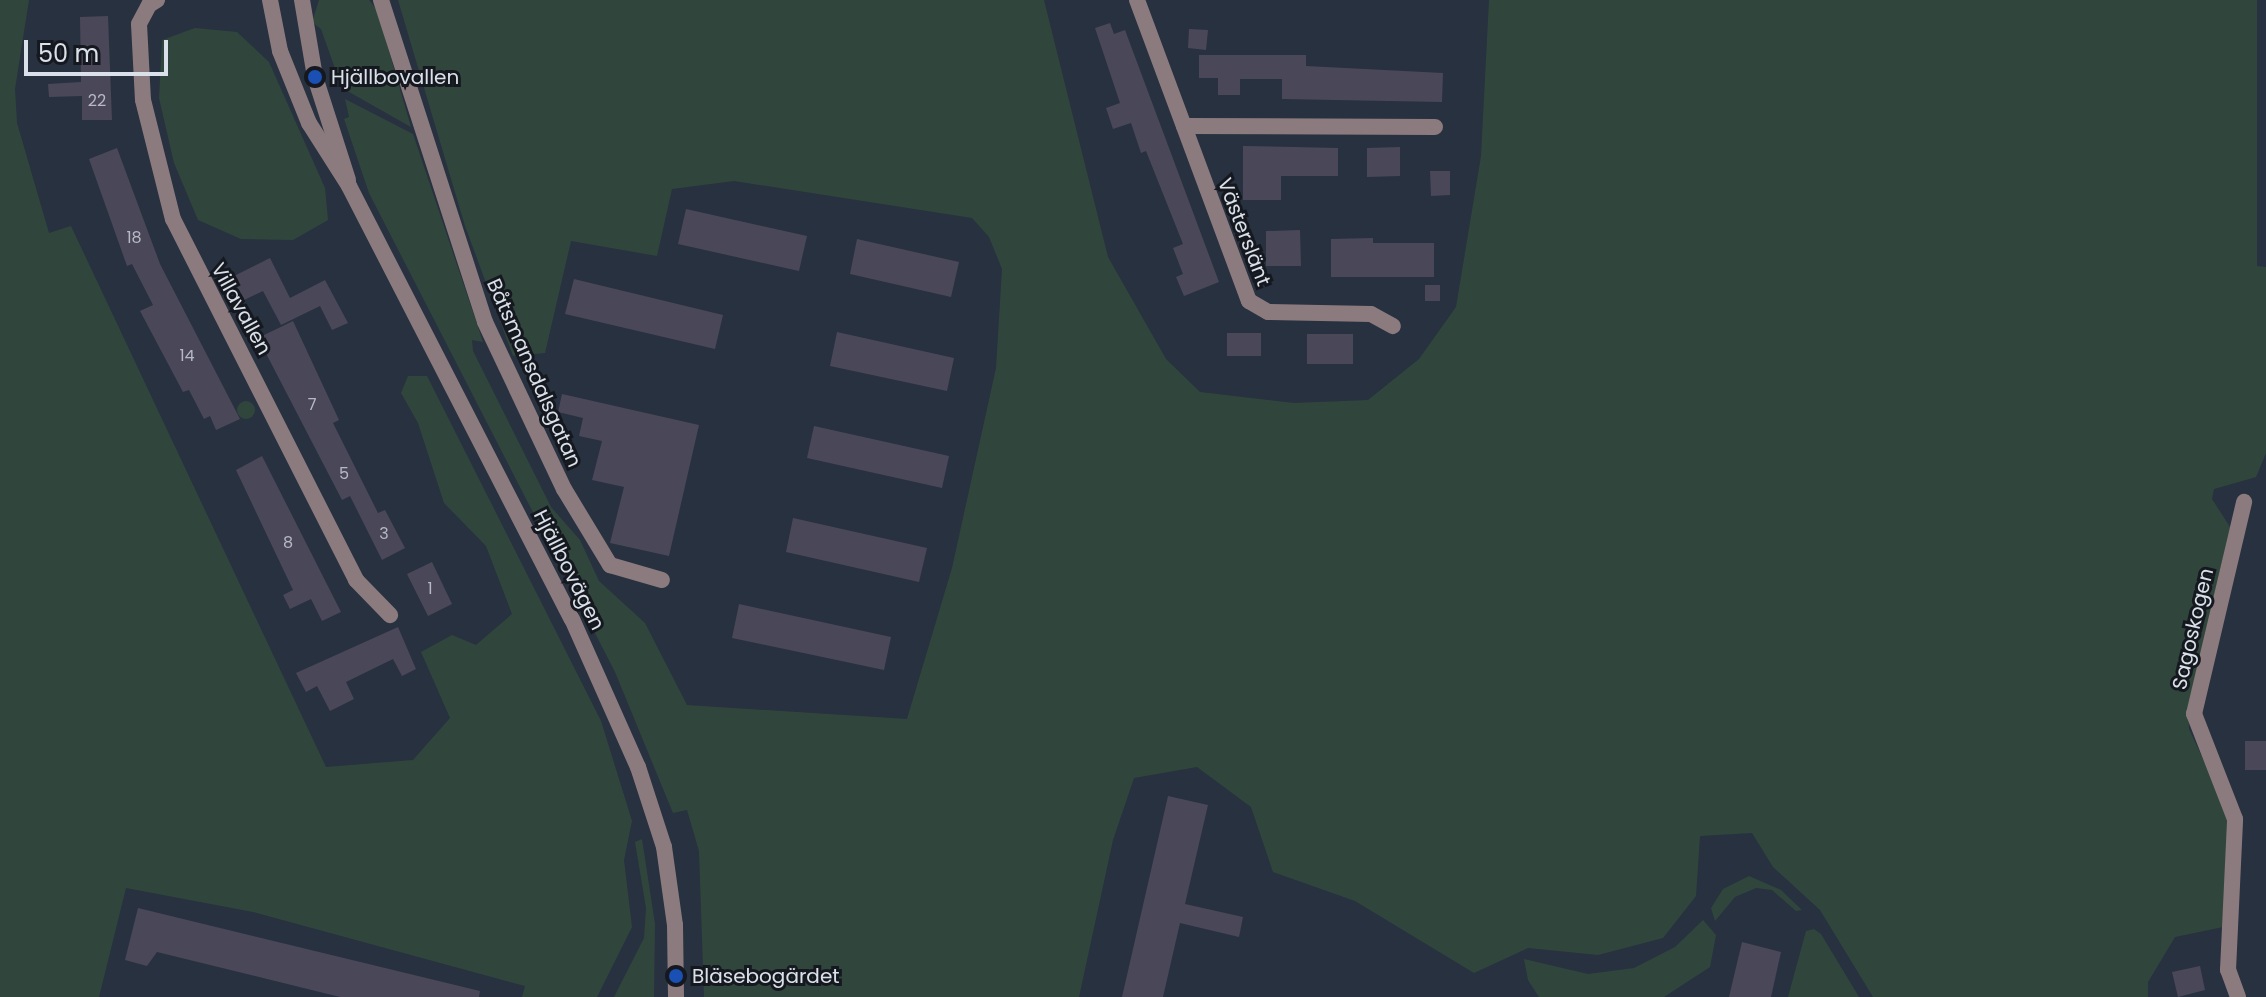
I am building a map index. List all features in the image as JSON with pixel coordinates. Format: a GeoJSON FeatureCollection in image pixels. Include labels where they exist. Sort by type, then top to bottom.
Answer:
{"type":"FeatureCollection","features":[{"type":"Feature","properties":{"kind":"street","name":"Villavallen"},"geometry":{"type":"LineString","coordinates":[[157,0],[149,5],[139,24],[143,100],[173,219],[356,580],[390,615]]}},
{"type":"Feature","properties":{"kind":"street","name":"Hjällbovägen"},"geometry":{"type":"LineString","coordinates":[[270,0],[280,51],[303,110],[349,186],[593,661],[644,782],[664,847],[675,925],[676,997]]}},
{"type":"Feature","properties":{"kind":"street","name":"Hjällbovägen"},"geometry":{"type":"LineString","coordinates":[[302,0],[315,77],[349,186]]}},
{"type":"Feature","properties":{"kind":"street","name":"Båtsmansdalsgatan"},"geometry":{"type":"LineString","coordinates":[[381,0],[485,322],[564,489],[610,565],[662,580]]}},
{"type":"Feature","properties":{"kind":"street","name":"Västerslänt"},"geometry":{"type":"LineString","coordinates":[[1137,0],[1249,301],[1268,312],[1371,314],[1393,326]]}},
{"type":"Feature","properties":{"kind":"street"},"geometry":{"type":"LineString","coordinates":[[1184,126],[1435,127]]}},
{"type":"Feature","properties":{"kind":"street","name":"Sagoskogen"},"geometry":{"type":"LineString","coordinates":[[2238,997],[2228,970],[2235,819],[2194,714],[2244,502]]}},
{"type":"Feature","properties":{"kind":"green space"},"geometry":{"type":"Polygon","coordinates":[[[0,0],[29,0],[15,89],[17,123],[49,233],[71,226],[326,767],[413,760],[450,718],[421,652],[452,635],[476,645],[512,614],[486,546],[444,503],[418,423],[401,393],[408,376],[427,376],[601,721],[632,821],[624,860],[632,927],[597,997],[522,997],[525,986],[253,912],[126,888],[99,997],[0,997],[0,0]]]}},
{"type":"Feature","properties":{"kind":"green space"},"geometry":{"type":"Polygon","coordinates":[[[319,0],[369,0],[377,10],[411,127],[342,88],[321,29],[312,22],[319,0]]]}},
{"type":"Feature","properties":{"kind":"green space"},"geometry":{"type":"Polygon","coordinates":[[[398,0],[1044,0],[1108,257],[1166,359],[1200,392],[1294,403],[1368,400],[1419,359],[1456,307],[1481,156],[1489,0],[2257,0],[2257,266],[2266,267],[2266,453],[2256,477],[2214,489],[2212,499],[2230,527],[2188,707],[2189,729],[2229,815],[2223,927],[2175,937],[2148,982],[2148,997],[1873,997],[1820,910],[1773,867],[1752,833],[1700,836],[1696,896],[1663,938],[1598,955],[1528,948],[1474,973],[1355,901],[1273,872],[1251,807],[1197,767],[1134,778],[1113,840],[1079,997],[704,997],[699,851],[687,810],[673,813],[615,672],[369,193],[344,119],[349,117],[345,99],[413,134],[483,342],[472,340],[473,351],[551,507],[580,540],[599,581],[645,623],[687,705],[907,719],[952,568],[996,368],[1002,269],[989,237],[972,218],[734,181],[672,189],[657,256],[571,241],[545,353],[513,356],[465,226],[398,0]]]}},
{"type":"Feature","properties":{"kind":"green space"},"geometry":{"type":"Polygon","coordinates":[[[195,28],[237,32],[269,62],[325,188],[328,220],[293,240],[241,239],[198,220],[174,163],[159,98],[162,40],[195,28]]]}},
{"type":"Feature","properties":{"kind":"green space"},"geometry":{"type":"Polygon","coordinates":[[[242,401],[250,401],[255,410],[253,417],[242,419],[237,414],[237,406],[242,401]]]}},
{"type":"Feature","properties":{"kind":"green space"},"geometry":{"type":"Polygon","coordinates":[[[642,839],[655,924],[654,997],[614,997],[644,938],[646,908],[635,842],[642,839]]]}},
{"type":"Feature","properties":{"kind":"green space"},"geometry":{"type":"Polygon","coordinates":[[[1749,876],[1781,890],[1802,910],[1796,911],[1772,890],[1756,888],[1735,897],[1715,921],[1711,908],[1723,889],[1749,876]]]}},
{"type":"Feature","properties":{"kind":"green space"},"geometry":{"type":"Polygon","coordinates":[[[1703,920],[1716,935],[1710,967],[1664,997],[1539,997],[1528,980],[1524,959],[1588,974],[1634,968],[1675,947],[1703,920]]]}},
{"type":"Feature","properties":{"kind":"green space"},"geometry":{"type":"Polygon","coordinates":[[[1814,929],[1821,934],[1859,997],[1788,997],[1806,931],[1814,929]]]}},
{"type":"Feature","properties":{"kind":"building"},"geometry":{"type":"Polygon","coordinates":[[[108,16],[112,120],[82,120],[82,96],[49,97],[48,84],[81,82],[80,17],[108,16]]]}},
{"type":"Feature","properties":{"kind":"building"},"geometry":{"type":"Polygon","coordinates":[[[1110,23],[1114,34],[1125,30],[1219,282],[1184,296],[1176,277],[1183,274],[1173,248],[1183,244],[1146,151],[1141,153],[1131,123],[1113,129],[1106,108],[1120,103],[1095,28],[1110,23]]]}},
{"type":"Feature","properties":{"kind":"building"},"geometry":{"type":"Polygon","coordinates":[[[1189,29],[1208,30],[1206,50],[1188,48],[1189,29]]]}},
{"type":"Feature","properties":{"kind":"building"},"geometry":{"type":"Polygon","coordinates":[[[1199,55],[1306,55],[1306,66],[1443,73],[1442,102],[1282,99],[1282,79],[1240,79],[1240,95],[1218,95],[1218,78],[1199,78],[1199,55]]]}},
{"type":"Feature","properties":{"kind":"building"},"geometry":{"type":"Polygon","coordinates":[[[1243,146],[1338,148],[1338,176],[1281,176],[1281,200],[1243,200],[1243,146]]]}},
{"type":"Feature","properties":{"kind":"building"},"geometry":{"type":"Polygon","coordinates":[[[1400,147],[1400,176],[1367,177],[1367,148],[1400,147]]]}},
{"type":"Feature","properties":{"kind":"building"},"geometry":{"type":"Polygon","coordinates":[[[117,148],[160,264],[240,419],[216,430],[210,416],[204,419],[189,390],[183,392],[140,311],[153,305],[132,264],[127,266],[89,159],[117,148]]]}},
{"type":"Feature","properties":{"kind":"building"},"geometry":{"type":"Polygon","coordinates":[[[1430,171],[1450,171],[1450,195],[1431,196],[1430,171]]]}},
{"type":"Feature","properties":{"kind":"building"},"geometry":{"type":"Polygon","coordinates":[[[686,209],[807,236],[799,271],[678,244],[686,209]]]}},
{"type":"Feature","properties":{"kind":"building"},"geometry":{"type":"Polygon","coordinates":[[[1300,230],[1301,266],[1266,266],[1266,231],[1300,230]]]}},
{"type":"Feature","properties":{"kind":"building"},"geometry":{"type":"Polygon","coordinates":[[[1373,238],[1373,243],[1434,243],[1434,277],[1331,277],[1331,239],[1373,238]]]}},
{"type":"Feature","properties":{"kind":"building"},"geometry":{"type":"Polygon","coordinates":[[[857,239],[959,262],[951,297],[850,274],[857,239]]]}},
{"type":"Feature","properties":{"kind":"building"},"geometry":{"type":"Polygon","coordinates":[[[270,258],[290,298],[325,280],[348,323],[332,330],[320,306],[281,325],[263,291],[240,302],[228,279],[270,258]]]}},
{"type":"Feature","properties":{"kind":"building"},"geometry":{"type":"Polygon","coordinates":[[[574,279],[723,315],[715,349],[565,314],[574,279]]]}},
{"type":"Feature","properties":{"kind":"building"},"geometry":{"type":"Polygon","coordinates":[[[1425,285],[1440,285],[1440,301],[1425,301],[1425,285]]]}},
{"type":"Feature","properties":{"kind":"building"},"geometry":{"type":"Polygon","coordinates":[[[293,321],[339,420],[333,423],[378,513],[385,510],[405,548],[382,560],[350,496],[342,500],[258,338],[293,321]]]}},
{"type":"Feature","properties":{"kind":"building"},"geometry":{"type":"Polygon","coordinates":[[[837,332],[954,358],[947,391],[830,366],[837,332]]]}},
{"type":"Feature","properties":{"kind":"building"},"geometry":{"type":"Polygon","coordinates":[[[1227,333],[1261,333],[1261,356],[1227,356],[1227,333]]]}},
{"type":"Feature","properties":{"kind":"building"},"geometry":{"type":"Polygon","coordinates":[[[1307,334],[1353,334],[1353,364],[1307,364],[1307,334]]]}},
{"type":"Feature","properties":{"kind":"building"},"geometry":{"type":"Polygon","coordinates":[[[562,394],[699,425],[669,556],[610,543],[624,487],[592,480],[602,441],[579,436],[583,418],[558,412],[562,394]]]}},
{"type":"Feature","properties":{"kind":"building"},"geometry":{"type":"Polygon","coordinates":[[[814,426],[949,456],[942,488],[807,458],[814,426]]]}},
{"type":"Feature","properties":{"kind":"building"},"geometry":{"type":"Polygon","coordinates":[[[262,456],[341,612],[322,621],[311,599],[290,609],[283,595],[293,590],[236,470],[262,456]]]}},
{"type":"Feature","properties":{"kind":"building"},"geometry":{"type":"Polygon","coordinates":[[[793,518],[927,548],[919,582],[786,552],[793,518]]]}},
{"type":"Feature","properties":{"kind":"building"},"geometry":{"type":"Polygon","coordinates":[[[432,562],[452,604],[428,616],[407,574],[432,562]]]}},
{"type":"Feature","properties":{"kind":"building"},"geometry":{"type":"Polygon","coordinates":[[[739,604],[891,637],[884,670],[732,638],[739,604]]]}},
{"type":"Feature","properties":{"kind":"building"},"geometry":{"type":"Polygon","coordinates":[[[398,627],[416,669],[402,676],[393,659],[346,682],[354,699],[330,711],[317,686],[306,692],[296,673],[398,627]]]}},
{"type":"Feature","properties":{"kind":"building"},"geometry":{"type":"Polygon","coordinates":[[[2245,741],[2266,741],[2266,770],[2245,770],[2245,741]]]}},
{"type":"Feature","properties":{"kind":"building"},"geometry":{"type":"Polygon","coordinates":[[[1168,796],[1208,805],[1185,904],[1243,917],[1239,937],[1180,923],[1163,997],[1122,997],[1168,796]]]}},
{"type":"Feature","properties":{"kind":"building"},"geometry":{"type":"Polygon","coordinates":[[[138,908],[480,991],[479,997],[340,997],[157,952],[147,966],[125,960],[138,908]]]}},
{"type":"Feature","properties":{"kind":"building"},"geometry":{"type":"Polygon","coordinates":[[[1742,942],[1781,952],[1771,997],[1729,997],[1742,942]]]}},
{"type":"Feature","properties":{"kind":"building"},"geometry":{"type":"Polygon","coordinates":[[[2200,966],[2205,990],[2178,997],[2172,972],[2200,966]]]}},
{"type":"Feature","properties":{"kind":"place","name":"Hjällbovallen"},"geometry":{"type":"Point","coordinates":[315,77]}},
{"type":"Feature","properties":{"kind":"place","name":"Bläsebogärdet"},"geometry":{"type":"Point","coordinates":[676,976]}}]}
